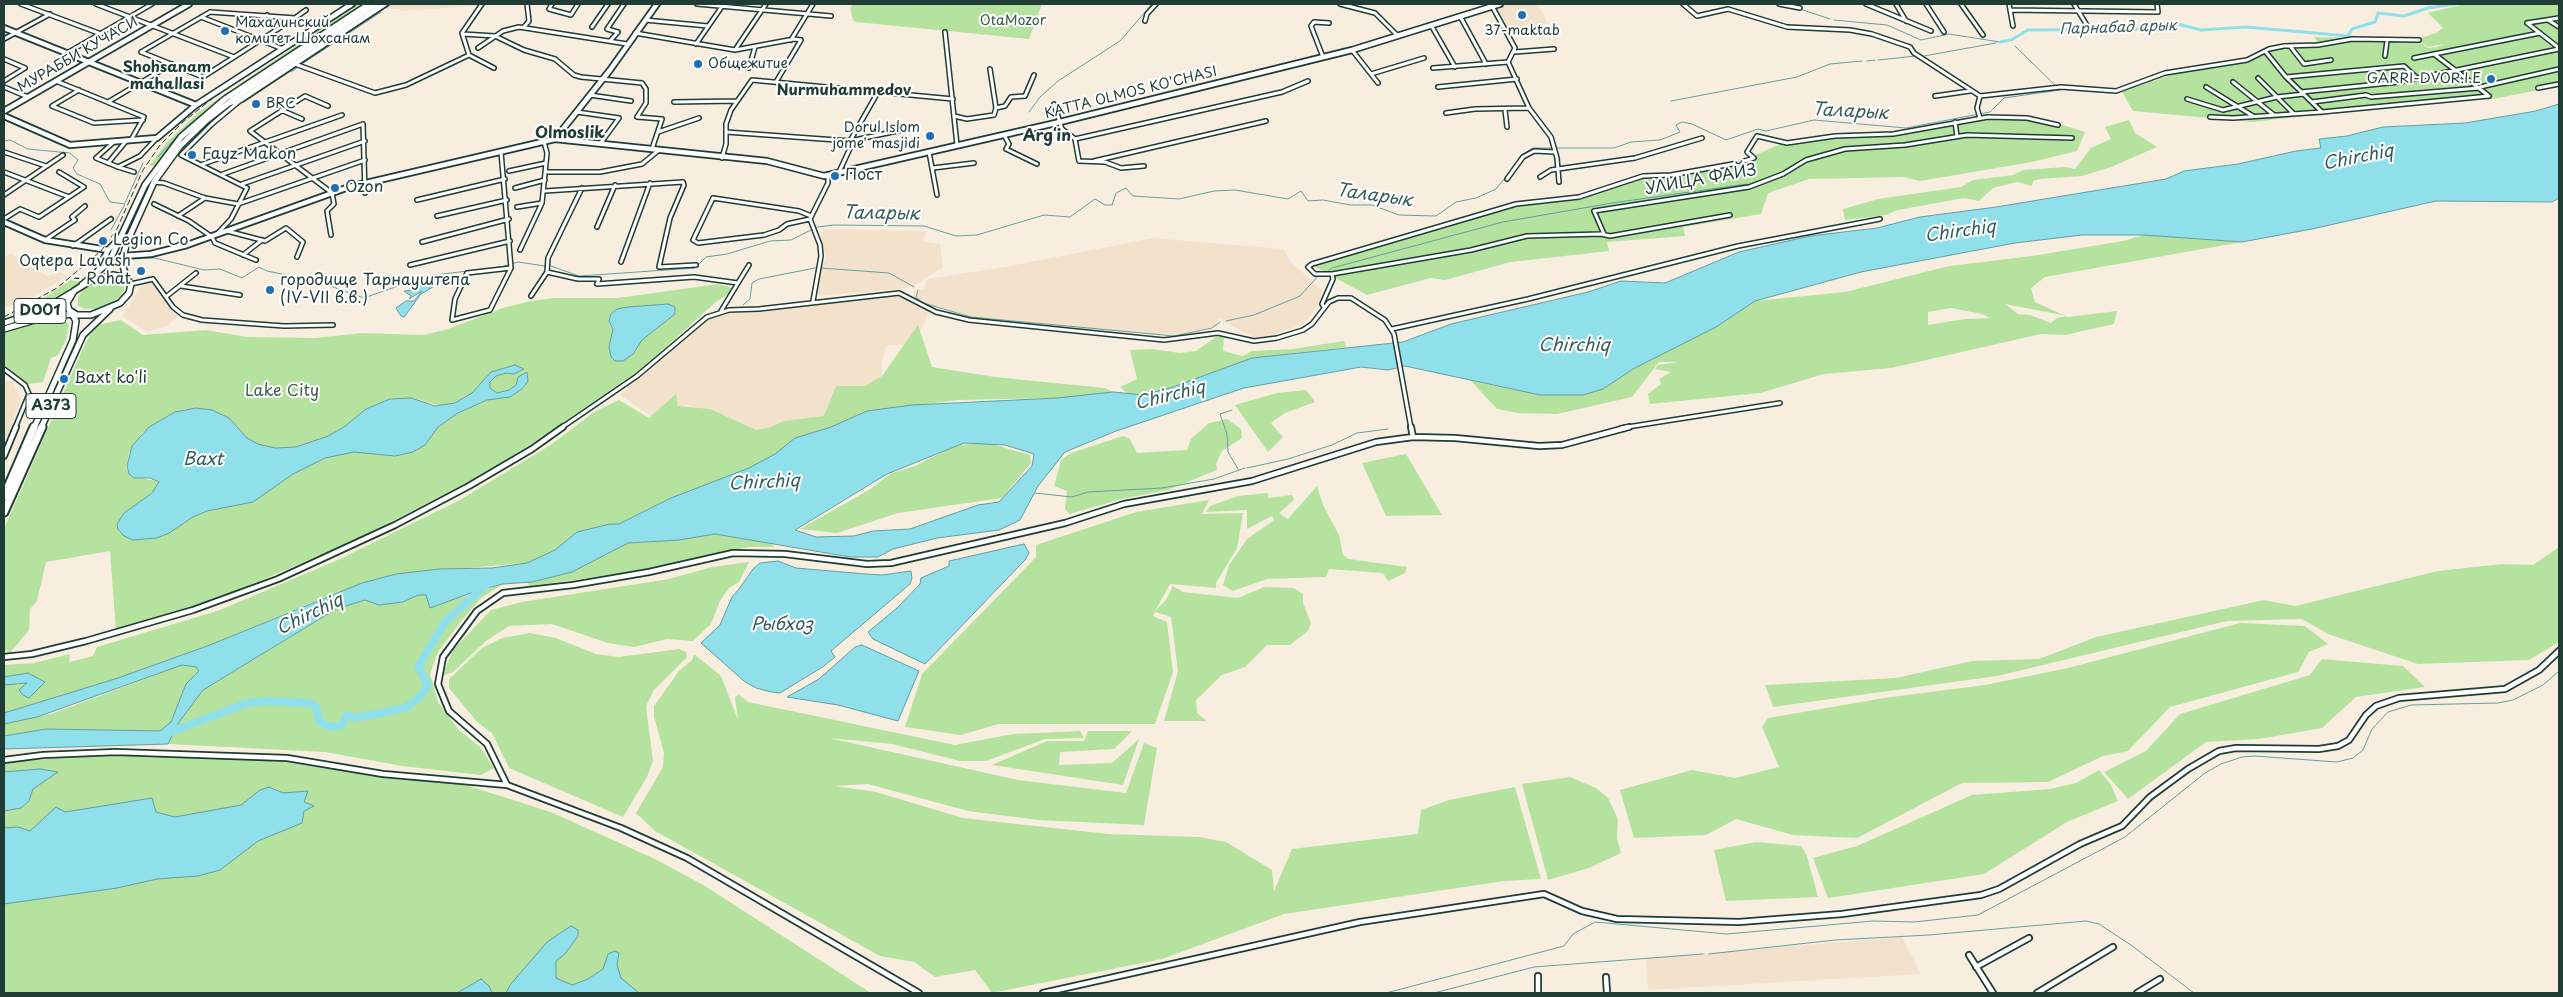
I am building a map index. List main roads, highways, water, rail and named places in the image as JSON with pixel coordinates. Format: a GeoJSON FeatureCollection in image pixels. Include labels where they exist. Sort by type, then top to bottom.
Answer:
{"type":"FeatureCollection","features":[{"type":"Feature","properties":{"kind":"highway","name":"D001"},"geometry":{"type":"LineString","coordinates":[[4,329],[56,315],[73,313],[90,315],[110,309],[126,298],[131,284],[126,278],[122,267],[122,256],[154,182],[171,156],[196,130],[227,104],[369,4]]}},
{"type":"Feature","properties":{"kind":"highway","name":"D001"},"geometry":{"type":"LineString","coordinates":[[4,323],[45,309],[74,291],[97,274],[109,262],[147,180],[181,137],[226,99],[378,4]]}},
{"type":"Feature","properties":{"kind":"highway","name":"D001"},"geometry":{"type":"LineString","coordinates":[[82,285],[108,276],[126,278]]}},
{"type":"Feature","properties":{"kind":"highway","name":"D001"},"geometry":{"type":"LineString","coordinates":[[73,313],[67,303],[74,291]]}},
{"type":"Feature","properties":{"kind":"highway","name":"A373"},"geometry":{"type":"LineString","coordinates":[[4,512],[83,335],[110,309]]}},
{"type":"Feature","properties":{"kind":"highway"},"geometry":{"type":"LineString","coordinates":[[73,313],[76,318],[76,327]]}},
{"type":"Feature","properties":{"kind":"highway"},"geometry":{"type":"LineString","coordinates":[[56,315],[70,319],[76,327]]}},
{"type":"Feature","properties":{"kind":"highway","name":"A373"},"geometry":{"type":"LineString","coordinates":[[4,496],[71,345],[76,327]]}},
{"type":"Feature","properties":{"kind":"main road"},"geometry":{"type":"LineString","coordinates":[[227,104],[242,100],[386,4]]}},
{"type":"Feature","properties":{"kind":"water","name":"Chirchiq"},"geometry":{"type":"Polygon","coordinates":[[[2559,104],[2559,198],[2552,202],[2436,201],[2312,229],[2242,242],[2144,235],[2082,235],[2015,243],[1861,272],[1755,301],[1716,327],[1633,369],[1603,389],[1583,395],[1540,395],[1405,366],[1388,370],[1361,367],[1244,388],[1116,431],[1065,452],[1038,486],[1020,520],[999,530],[937,538],[893,549],[878,557],[850,557],[715,534],[679,540],[628,543],[572,572],[532,582],[503,584],[479,590],[430,608],[426,595],[418,595],[403,602],[379,605],[365,600],[336,609],[203,690],[179,722],[168,744],[4,749],[4,736],[46,729],[160,731],[171,722],[186,684],[199,671],[196,667],[182,665],[37,717],[4,724],[4,713],[115,679],[210,645],[362,583],[396,574],[439,569],[492,568],[527,563],[555,550],[577,532],[610,524],[619,524],[671,498],[749,468],[775,454],[795,438],[831,427],[867,411],[912,405],[1057,398],[1113,392],[1144,395],[1173,387],[1252,358],[1403,342],[1451,324],[1588,292],[1621,281],[1665,283],[1739,252],[1810,236],[1877,228],[1920,217],[1996,207],[2166,179],[2184,171],[2238,164],[2296,151],[2321,148],[2319,139],[2347,136],[2383,127],[2465,123],[2536,111],[2559,104]],[[964,443],[887,474],[795,530],[816,537],[854,536],[873,531],[910,529],[978,505],[999,502],[1032,466],[1034,454],[1005,445],[964,443]]]}},
{"type":"Feature","properties":{"kind":"water"},"geometry":{"type":"Polygon","coordinates":[[[431,281],[434,283],[433,287],[421,294],[404,317],[401,316],[396,308],[406,301],[414,301],[422,291],[409,299],[411,296],[404,291],[414,290],[423,283],[431,281]]]}},
{"type":"Feature","properties":{"kind":"water"},"geometry":{"type":"Polygon","coordinates":[[[668,304],[675,307],[675,314],[642,340],[633,354],[623,361],[615,361],[611,357],[609,347],[613,329],[609,321],[611,314],[617,309],[628,307],[668,304]]]}},
{"type":"Feature","properties":{"kind":"water","name":"Baхt"},"geometry":{"type":"Polygon","coordinates":[[[515,365],[524,369],[514,374],[506,373],[496,376],[490,382],[490,388],[497,393],[509,390],[516,385],[518,377],[527,372],[528,381],[522,389],[510,397],[487,400],[458,413],[438,427],[425,445],[413,452],[395,456],[354,452],[325,458],[293,474],[253,502],[207,511],[157,538],[133,540],[124,536],[118,529],[117,524],[124,513],[152,493],[159,482],[150,478],[134,478],[129,474],[127,466],[132,446],[149,427],[175,412],[196,408],[212,410],[229,418],[247,438],[258,444],[275,448],[296,447],[328,436],[344,427],[366,409],[390,399],[411,398],[435,406],[455,403],[472,393],[491,372],[515,365]]]}},
{"type":"Feature","properties":{"kind":"water"},"geometry":{"type":"Polygon","coordinates":[[[1024,544],[1029,553],[1025,560],[925,664],[873,639],[868,632],[897,608],[920,584],[921,578],[949,566],[949,561],[1024,544]]]}},
{"type":"Feature","properties":{"kind":"water","name":"Рыбхоз"},"geometry":{"type":"Polygon","coordinates":[[[778,561],[796,568],[866,574],[882,575],[911,571],[912,578],[910,584],[831,651],[835,657],[824,666],[780,693],[771,692],[756,688],[744,681],[701,643],[720,625],[732,597],[753,569],[760,563],[778,561]]]}},
{"type":"Feature","properties":{"kind":"water","name":"Рыбхоз"},"geometry":{"type":"Polygon","coordinates":[[[862,645],[919,671],[898,721],[838,705],[787,697],[819,679],[855,647],[862,645]]]}},
{"type":"Feature","properties":{"kind":"water"},"geometry":{"type":"Polygon","coordinates":[[[28,673],[45,682],[29,698],[19,690],[27,683],[4,685],[4,677],[28,673]]]}},
{"type":"Feature","properties":{"kind":"water"},"geometry":{"type":"Polygon","coordinates":[[[40,769],[58,772],[33,789],[29,801],[21,808],[4,811],[4,772],[40,769]]]}},
{"type":"Feature","properties":{"kind":"water"},"geometry":{"type":"Polygon","coordinates":[[[269,787],[283,793],[308,791],[304,802],[314,806],[304,811],[302,823],[258,841],[220,870],[198,876],[157,879],[117,888],[4,904],[4,828],[18,827],[30,831],[56,807],[65,812],[152,798],[156,812],[175,817],[241,805],[260,790],[269,787]]]}},
{"type":"Feature","properties":{"kind":"water"},"geometry":{"type":"Polygon","coordinates":[[[571,926],[578,930],[578,936],[565,954],[556,961],[556,978],[572,985],[588,979],[603,969],[608,954],[615,951],[619,953],[617,965],[621,978],[639,993],[506,993],[510,985],[547,942],[571,926]]]}},
{"type":"Feature","properties":{"kind":"water"},"geometry":{"type":"Polygon","coordinates":[[[481,979],[489,986],[492,993],[457,993],[481,979]]]}},
{"type":"Feature","properties":{"kind":"waterway"},"geometry":{"type":"LineString","coordinates":[[386,8],[392,4]]}},
{"type":"Feature","properties":{"kind":"waterway"},"geometry":{"type":"LineString","coordinates":[[1029,112],[1040,97],[1058,81],[1120,41],[1152,4]]}},
{"type":"Feature","properties":{"kind":"waterway","name":"Парнабад арык"},"geometry":{"type":"LineString","coordinates":[[1773,4],[1796,9]]}},
{"type":"Feature","properties":{"kind":"waterway","name":"Парнабад арык"},"geometry":{"type":"LineString","coordinates":[[2000,42],[2011,40],[2028,30],[2160,29],[2178,24],[2201,30],[2246,27],[2348,36],[2352,29],[2375,22],[2378,13],[2404,16],[2428,8],[2455,4]]}},
{"type":"Feature","properties":{"kind":"waterway"},"geometry":{"type":"LineString","coordinates":[[158,157],[184,129],[220,99],[360,6]]}},
{"type":"Feature","properties":{"kind":"waterway","name":"Парнабад арык"},"geometry":{"type":"LineString","coordinates":[[1800,9],[1830,19]]}},
{"type":"Feature","properties":{"kind":"waterway"},"geometry":{"type":"LineString","coordinates":[[302,64],[381,12]]}},
{"type":"Feature","properties":{"kind":"waterway","name":"Парнабад арык"},"geometry":{"type":"LineString","coordinates":[[1834,20],[1887,25],[1921,40],[1949,34],[2000,42]]}},
{"type":"Feature","properties":{"kind":"waterway"},"geometry":{"type":"LineString","coordinates":[[1924,56],[1996,43]]}},
{"type":"Feature","properties":{"kind":"waterway","name":"Таларык"},"geometry":{"type":"LineString","coordinates":[[1518,161],[1520,156],[1533,148],[1614,148],[1631,142],[1660,140],[1680,132],[1676,125],[1682,122],[1692,124],[1726,140],[1758,129],[1766,131],[1814,120],[1906,128],[1990,112],[2004,98],[2060,90],[2015,46]]}},
{"type":"Feature","properties":{"kind":"waterway"},"geometry":{"type":"LineString","coordinates":[[1878,60],[1916,56]]}},
{"type":"Feature","properties":{"kind":"waterway"},"geometry":{"type":"LineString","coordinates":[[1867,61],[1875,60]]}},
{"type":"Feature","properties":{"kind":"waterway"},"geometry":{"type":"LineString","coordinates":[[1671,101],[1797,77],[1830,64],[1862,61]]}},
{"type":"Feature","properties":{"kind":"waterway"},"geometry":{"type":"LineString","coordinates":[[291,72],[297,68]]}},
{"type":"Feature","properties":{"kind":"waterway","name":"Таларык"},"geometry":{"type":"LineString","coordinates":[[4,141],[10,140],[28,149],[70,153],[78,160],[73,168],[77,174],[100,184],[110,202],[125,204],[111,230]]}},
{"type":"Feature","properties":{"kind":"waterway"},"geometry":{"type":"LineString","coordinates":[[125,203],[143,163]]}},
{"type":"Feature","properties":{"kind":"waterway","name":"Таларык"},"geometry":{"type":"LineString","coordinates":[[551,266],[579,276],[695,268],[706,257],[727,254],[770,241],[791,240],[817,227],[834,225],[924,226],[956,236],[977,235],[1044,215],[1070,217],[1095,199],[1105,205],[1112,205],[1116,193],[1126,188],[1133,196],[1179,199],[1214,191],[1235,190],[1288,199],[1301,191],[1308,201],[1323,200],[1350,205],[1372,205],[1399,215],[1436,216],[1456,202],[1476,198],[1496,189],[1513,168]]}},
{"type":"Feature","properties":{"kind":"waterway"},"geometry":{"type":"LineString","coordinates":[[1327,272],[1332,268],[1503,222],[1612,203],[1747,184]]}},
{"type":"Feature","properties":{"kind":"waterway","name":"Таларык"},"geometry":{"type":"LineString","coordinates":[[133,259],[155,258],[204,270],[220,269],[242,278],[259,267],[267,271],[316,281],[364,298],[426,276],[501,267],[518,262],[545,266]]}},
{"type":"Feature","properties":{"kind":"waterway"},"geometry":{"type":"LineString","coordinates":[[743,305],[750,299],[752,283],[759,279],[815,268]]}},
{"type":"Feature","properties":{"kind":"waterway"},"geometry":{"type":"LineString","coordinates":[[821,268],[889,273],[914,287]]}},
{"type":"Feature","properties":{"kind":"waterway"},"geometry":{"type":"LineString","coordinates":[[1226,321],[1254,315],[1300,296],[1319,275]]}},
{"type":"Feature","properties":{"kind":"waterway"},"geometry":{"type":"LineString","coordinates":[[918,290],[916,297],[923,303],[971,317],[1174,336],[1212,328],[1220,322]]}},
{"type":"Feature","properties":{"kind":"waterway"},"geometry":{"type":"LineString","coordinates":[[1232,410],[1220,414],[1227,434],[1228,452],[1238,469]]}},
{"type":"Feature","properties":{"kind":"waterway"},"geometry":{"type":"LineString","coordinates":[[1247,468],[1288,459],[1332,445],[1357,433],[1388,429]]}},
{"type":"Feature","properties":{"kind":"waterway"},"geometry":{"type":"LineString","coordinates":[[1035,493],[1072,497],[1088,492],[1162,488],[1214,479],[1245,468]]}},
{"type":"Feature","properties":{"kind":"waterway"},"geometry":{"type":"LineString","coordinates":[[168,733],[247,703],[269,701],[309,703],[316,707],[320,722],[330,727],[341,726],[347,715],[355,718],[405,708],[420,697],[428,685],[418,667],[445,622],[487,584]]}},
{"type":"Feature","properties":{"kind":"waterway"},"geometry":{"type":"LineString","coordinates":[[1386,993],[1564,946],[1573,934],[1595,922],[1727,934],[1873,921],[1914,922],[1978,915],[2125,837],[2205,773],[2221,764],[2242,757],[2254,756],[2337,762],[2353,758],[2363,750],[2372,729],[2388,712],[2411,705],[2498,703],[2513,700],[2543,685],[2559,671]]}},
{"type":"Feature","properties":{"kind":"waterway"},"geometry":{"type":"LineString","coordinates":[[1709,954],[1835,940],[1929,935],[2086,921],[2099,924],[2131,945],[2194,993]]}},
{"type":"Feature","properties":{"kind":"waterway"},"geometry":{"type":"LineString","coordinates":[[1434,993],[1534,967],[1703,954]]}},
{"type":"Feature","properties":{"kind":"railway"},"geometry":{"type":"LineString","coordinates":[[4,317],[57,288],[101,251],[117,229],[143,170],[160,145],[183,122],[213,98],[357,4]]}},
{"type":"Feature","properties":{"kind":"place","name":"37-maktab"},"geometry":{"type":"Point","coordinates":[1522,15]}},
{"type":"Feature","properties":{"kind":"place","name":"Махалинский комитет Шохcанам"},"geometry":{"type":"Point","coordinates":[225,31]}},
{"type":"Feature","properties":{"kind":"place","name":"Общежитие"},"geometry":{"type":"Point","coordinates":[698,64]}},
{"type":"Feature","properties":{"kind":"place","name":"GARRI-DVOR.I.E"},"geometry":{"type":"Point","coordinates":[2491,79]}},
{"type":"Feature","properties":{"kind":"place","name":"BRC"},"geometry":{"type":"Point","coordinates":[256,104]}},
{"type":"Feature","properties":{"kind":"place","name":"Dorul Islom jome' masjidi"},"geometry":{"type":"Point","coordinates":[930,136]}},
{"type":"Feature","properties":{"kind":"place","name":"Fayz Makon"},"geometry":{"type":"Point","coordinates":[192,155]}},
{"type":"Feature","properties":{"kind":"place","name":"Пост"},"geometry":{"type":"Point","coordinates":[835,176]}},
{"type":"Feature","properties":{"kind":"place","name":"Ozon"},"geometry":{"type":"Point","coordinates":[335,188]}},
{"type":"Feature","properties":{"kind":"place","name":"Legion Co"},"geometry":{"type":"Point","coordinates":[103,241]}},
{"type":"Feature","properties":{"kind":"place","name":"Oqtepa Lavash - Rohat"},"geometry":{"type":"Point","coordinates":[141,271]}},
{"type":"Feature","properties":{"kind":"place","name":"городище Тарнауштепа (IV-VII в.в.)"},"geometry":{"type":"Point","coordinates":[270,290]}},
{"type":"Feature","properties":{"kind":"place","name":"Baxt ko'li"},"geometry":{"type":"Point","coordinates":[64,379]}},
{"type":"Feature","properties":{"kind":"district","name":"Shohsanam mahallasi"},"geometry":{"type":"Point","coordinates":[167,76]}},
{"type":"Feature","properties":{"kind":"district","name":"Nurmuhammedov"},"geometry":{"type":"Point","coordinates":[844,91]}},
{"type":"Feature","properties":{"kind":"district","name":"Olmoslik"},"geometry":{"type":"Point","coordinates":[570,134]}},
{"type":"Feature","properties":{"kind":"district","name":"Argʻin"},"geometry":{"type":"Point","coordinates":[1047,137]}},
{"type":"Feature","properties":{"kind":"park label","name":"OtaMozor"},"geometry":{"type":"Point","coordinates":[1013,21]}},
{"type":"Feature","properties":{"kind":"park label","name":"Lake City"},"geometry":{"type":"Point","coordinates":[282,392]}}]}
